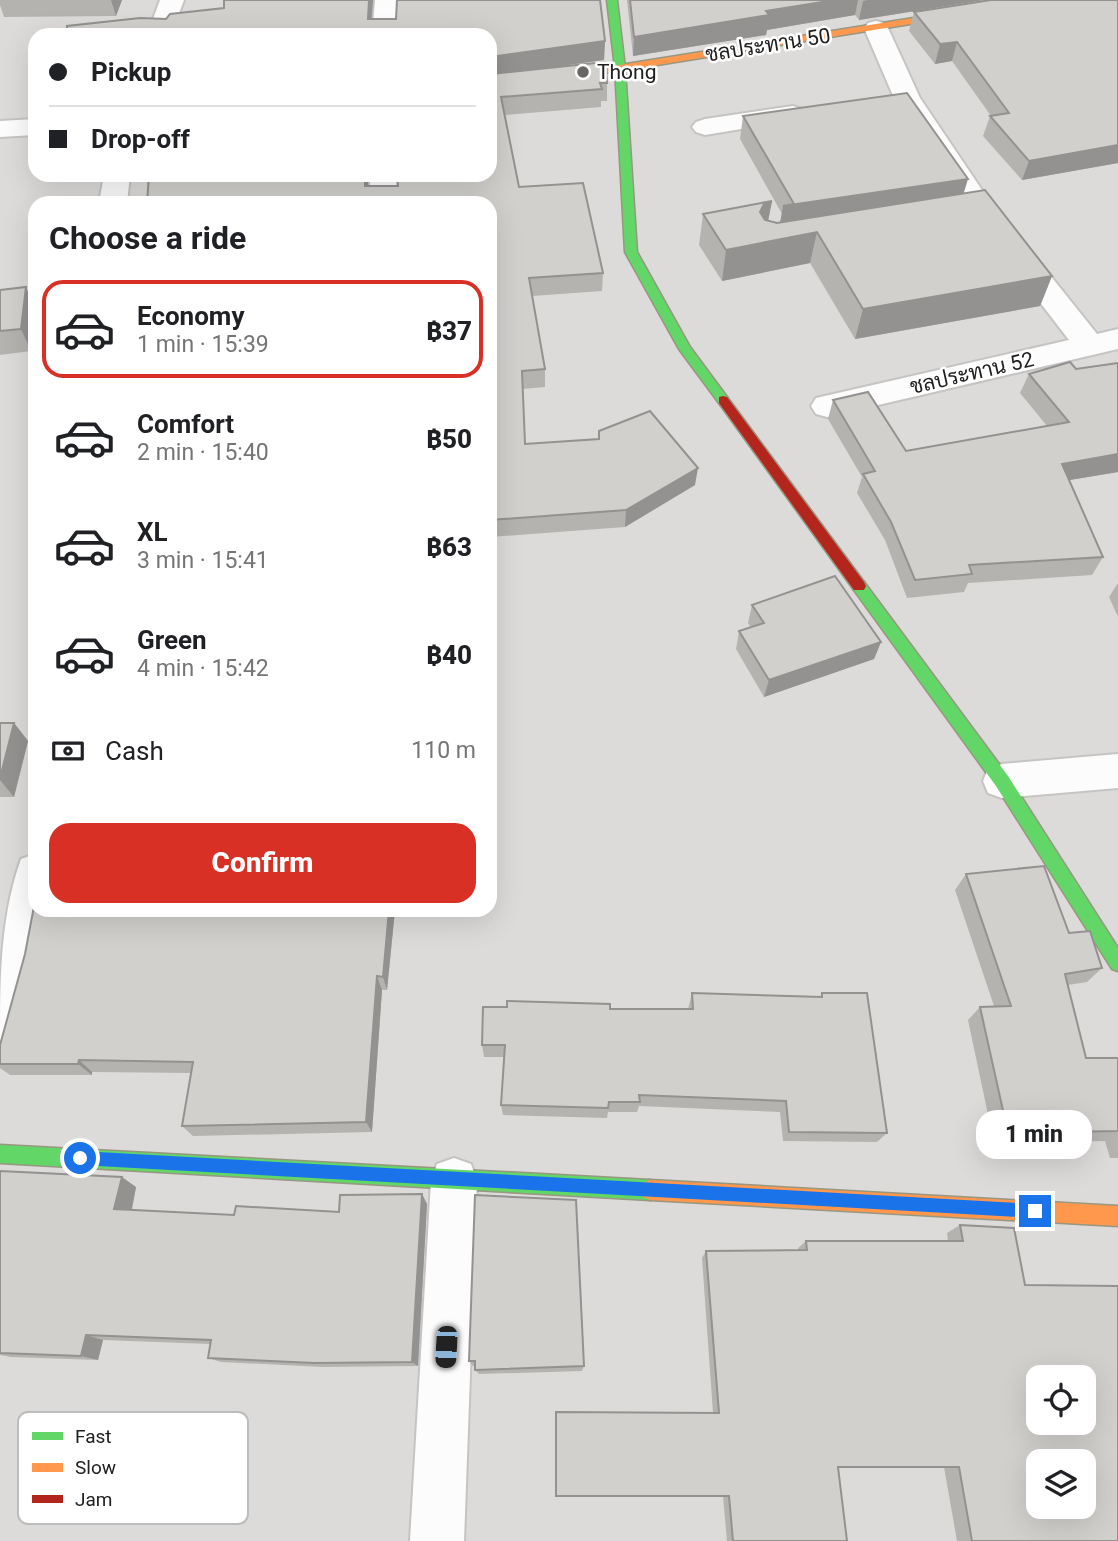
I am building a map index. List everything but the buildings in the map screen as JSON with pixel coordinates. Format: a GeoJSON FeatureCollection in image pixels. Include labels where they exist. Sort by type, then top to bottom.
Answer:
{"type":"FeatureCollection","features":[{"type":"Feature","properties":{"kind":"street"},"geometry":{"type":"LineString","coordinates":[[162,28],[172,0]]}},
{"type":"Feature","properties":{"kind":"street"},"geometry":{"type":"LineString","coordinates":[[385,28],[387,0]]}},
{"type":"Feature","properties":{"kind":"street"},"geometry":{"type":"LineString","coordinates":[[612,0],[620,68],[631,252],[685,349],[1002,781],[1118,963]]}},
{"type":"Feature","properties":{"kind":"street","name":"ชลประทาน 50"},"geometry":{"type":"LineString","coordinates":[[497,82],[620,68],[1045,0]]}},
{"type":"Feature","properties":{"kind":"street"},"geometry":{"type":"LineString","coordinates":[[876,29],[907,98],[970,211],[1104,343]]}},
{"type":"Feature","properties":{"kind":"street"},"geometry":{"type":"LineString","coordinates":[[880,102],[907,98]]}},
{"type":"Feature","properties":{"kind":"street"},"geometry":{"type":"LineString","coordinates":[[705,127],[813,111]]}},
{"type":"Feature","properties":{"kind":"street"},"geometry":{"type":"LineString","coordinates":[[0,129],[28,127]]}},
{"type":"Feature","properties":{"kind":"street","name":"ชลประทาน 52"},"geometry":{"type":"LineString","coordinates":[[827,405],[1104,343]]}},
{"type":"Feature","properties":{"kind":"street"},"geometry":{"type":"LineString","coordinates":[[1002,781],[1118,771]]}},
{"type":"Feature","properties":{"kind":"street"},"geometry":{"type":"LineString","coordinates":[[0,1022],[28,902]]}},
{"type":"Feature","properties":{"kind":"street"},"geometry":{"type":"LineString","coordinates":[[0,1154],[1118,1216]]}},
{"type":"Feature","properties":{"kind":"street"},"geometry":{"type":"LineString","coordinates":[[437,1541],[454,1181]]}},
{"type":"Feature","properties":{"kind":"shaded area"},"geometry":{"type":"Polygon","coordinates":[[[0,0],[1118,0],[1118,1541],[0,1541],[0,0]]]}},
{"type":"Feature","properties":{"kind":"traffic: fast"},"geometry":{"type":"LineString","coordinates":[[612,0],[620,68],[631,252],[685,349],[723,400]]}},
{"type":"Feature","properties":{"kind":"traffic: fast"},"geometry":{"type":"LineString","coordinates":[[957,14],[1045,0]]}},
{"type":"Feature","properties":{"kind":"traffic: fast"},"geometry":{"type":"LineString","coordinates":[[859,586],[1002,781],[1118,963]]}},
{"type":"Feature","properties":{"kind":"traffic: fast"},"geometry":{"type":"LineString","coordinates":[[0,1154],[650,1190]]}},
{"type":"Feature","properties":{"kind":"traffic: slow"},"geometry":{"type":"LineString","coordinates":[[497,82],[620,68],[957,14]]}},
{"type":"Feature","properties":{"kind":"traffic: slow"},"geometry":{"type":"LineString","coordinates":[[650,1190],[1118,1216]]}},
{"type":"Feature","properties":{"kind":"traffic: jam"},"geometry":{"type":"LineString","coordinates":[[723,400],[859,586]]}},
{"type":"Feature","properties":{"kind":"place","name":"Thong"},"geometry":{"type":"Point","coordinates":[583,72]}},
{"type":"Feature","properties":{"kind":"route"},"geometry":{"type":"LineString","coordinates":[[80,1158],[454,1181],[1035,1211]]}}]}
